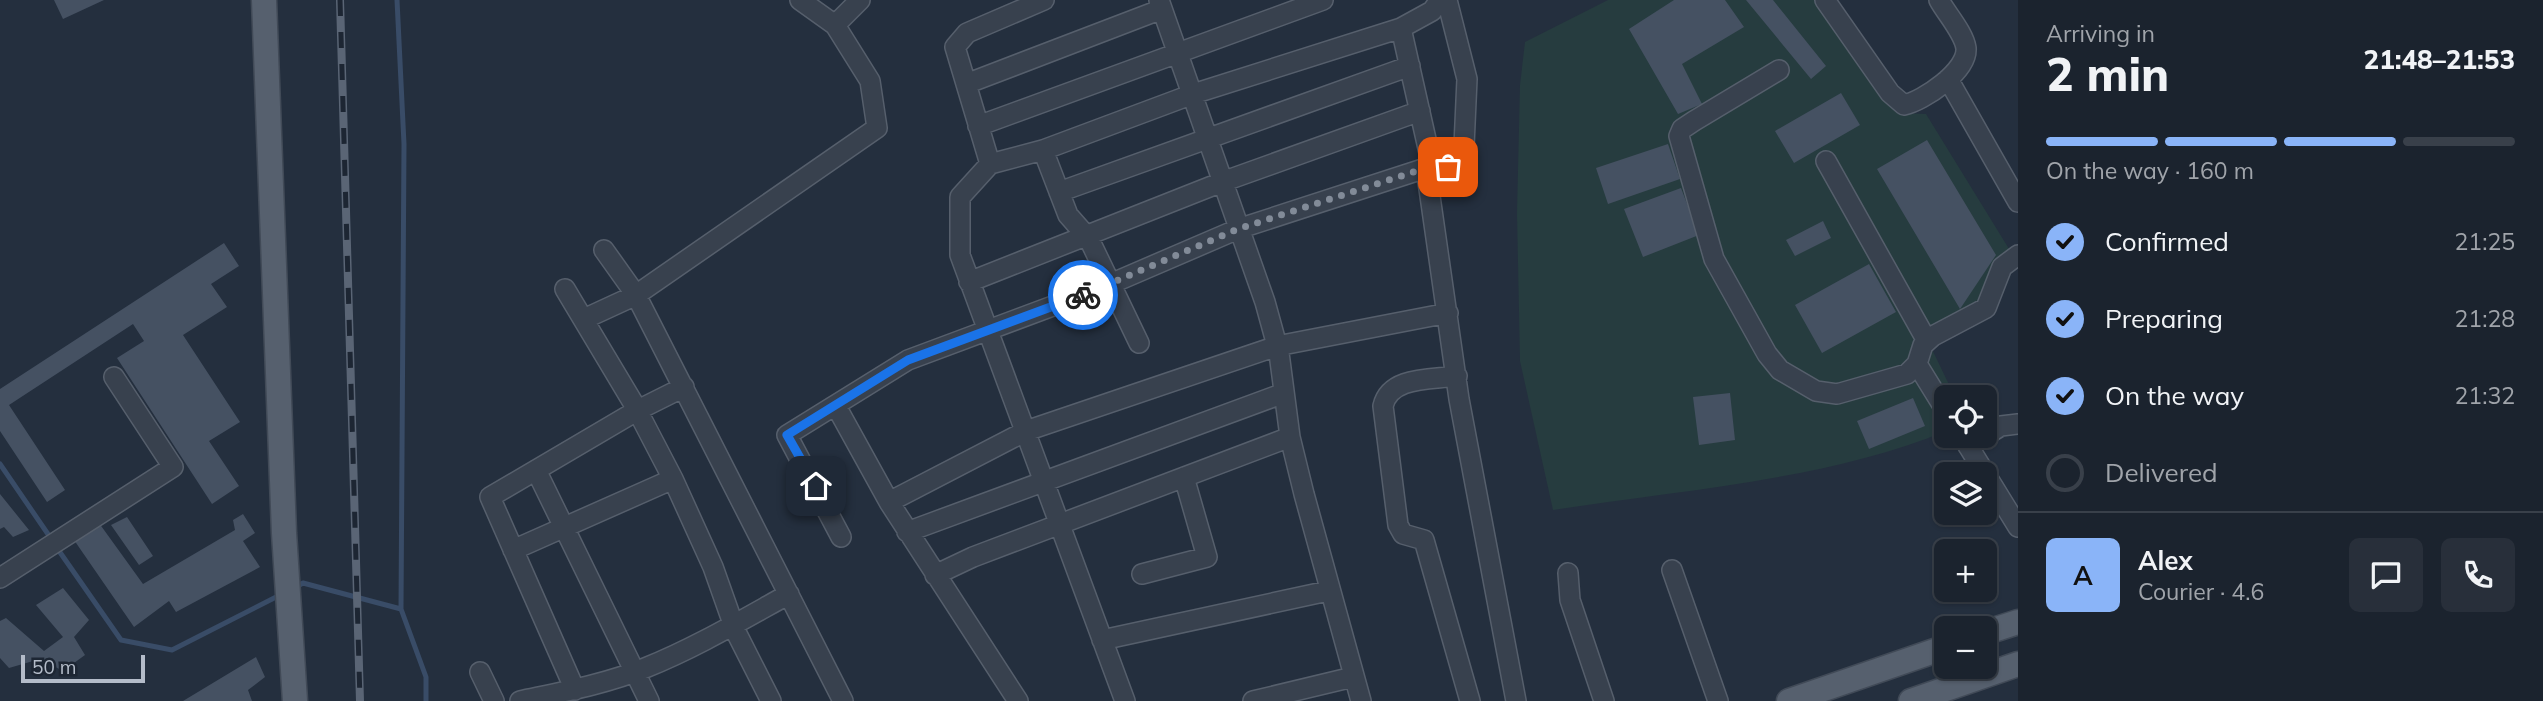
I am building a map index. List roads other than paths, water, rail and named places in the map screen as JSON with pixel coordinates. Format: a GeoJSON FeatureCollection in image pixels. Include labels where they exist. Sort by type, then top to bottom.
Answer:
{"type":"FeatureCollection","features":[{"type":"Feature","properties":{"kind":"main road"},"geometry":{"type":"LineString","coordinates":[[264,0],[284,533],[295,701]]}},
{"type":"Feature","properties":{"kind":"main road"},"geometry":{"type":"LineString","coordinates":[[1997,629],[2018,622]]}},
{"type":"Feature","properties":{"kind":"main road"},"geometry":{"type":"LineString","coordinates":[[1789,701],[1934,651]]}},
{"type":"Feature","properties":{"kind":"main road"},"geometry":{"type":"LineString","coordinates":[[1911,701],[1948,695],[2018,664]]}},
{"type":"Feature","properties":{"kind":"street"},"geometry":{"type":"LineString","coordinates":[[584,319],[636,295],[877,128],[870,81],[835,25],[800,0]]}},
{"type":"Feature","properties":{"kind":"street"},"geometry":{"type":"LineString","coordinates":[[835,25],[860,0]]}},
{"type":"Feature","properties":{"kind":"street"},"geometry":{"type":"LineString","coordinates":[[990,164],[955,47],[967,33],[1044,0]]}},
{"type":"Feature","properties":{"kind":"street"},"geometry":{"type":"LineString","coordinates":[[1125,701],[960,255],[960,197],[990,164],[1043,150],[1192,94],[1401,28],[1432,11],[1440,0]]}},
{"type":"Feature","properties":{"kind":"street"},"geometry":{"type":"LineString","coordinates":[[841,537],[787,435],[908,360],[1111,284],[1238,229],[1432,166],[1463,168],[1467,79],[1447,0]]}},
{"type":"Feature","properties":{"kind":"street"},"geometry":{"type":"LineString","coordinates":[[1825,0],[1890,93],[1904,105],[1948,79],[1962,65],[1966,46],[1939,0]]}},
{"type":"Feature","properties":{"kind":"street"},"geometry":{"type":"LineString","coordinates":[[978,126],[1317,1]]}},
{"type":"Feature","properties":{"kind":"street"},"geometry":{"type":"LineString","coordinates":[[966,84],[1160,5],[1265,302],[1277,346],[1290,437],[1328,591],[1361,701]]}},
{"type":"Feature","properties":{"kind":"street"},"geometry":{"type":"LineString","coordinates":[[1401,28],[1432,166],[1427,182],[1457,376],[1516,701]]}},
{"type":"Feature","properties":{"kind":"street"},"geometry":{"type":"LineString","coordinates":[[1059,192],[1410,66]]}},
{"type":"Feature","properties":{"kind":"street"},"geometry":{"type":"LineString","coordinates":[[1779,71],[1694,121],[1682,129],[1679,136],[1714,259],[1766,354],[1780,370],[1816,391],[1837,394],[1907,374],[1917,364],[1927,341],[1986,308],[2002,267],[2018,255]]}},
{"type":"Feature","properties":{"kind":"street"},"geometry":{"type":"LineString","coordinates":[[1948,79],[2018,202]]}},
{"type":"Feature","properties":{"kind":"street"},"geometry":{"type":"LineString","coordinates":[[969,282],[1222,182],[1420,111]]}},
{"type":"Feature","properties":{"kind":"street"},"geometry":{"type":"LineString","coordinates":[[1043,150],[1068,215],[1085,234],[1139,343]]}},
{"type":"Feature","properties":{"kind":"street"},"geometry":{"type":"LineString","coordinates":[[1826,160],[1927,341]]}},
{"type":"Feature","properties":{"kind":"street"},"geometry":{"type":"LineString","coordinates":[[604,250],[636,295],[842,701]]}},
{"type":"Feature","properties":{"kind":"street"},"geometry":{"type":"LineString","coordinates":[[565,289],[638,410],[673,479],[713,567],[733,625],[771,701]]}},
{"type":"Feature","properties":{"kind":"street"},"geometry":{"type":"LineString","coordinates":[[889,502],[1026,431],[1277,346],[1448,313]]}},
{"type":"Feature","properties":{"kind":"street"},"geometry":{"type":"LineString","coordinates":[[1917,364],[1934,392]]}},
{"type":"Feature","properties":{"kind":"street"},"geometry":{"type":"LineString","coordinates":[[1457,376],[1399,384],[1386,395],[1384,406],[1398,525],[1407,536],[1424,540],[1470,701]]}},
{"type":"Feature","properties":{"kind":"street"},"geometry":{"type":"LineString","coordinates":[[0,578],[173,467],[114,377]]}},
{"type":"Feature","properties":{"kind":"street"},"geometry":{"type":"LineString","coordinates":[[575,690],[490,497],[638,410],[684,387]]}},
{"type":"Feature","properties":{"kind":"street"},"geometry":{"type":"LineString","coordinates":[[908,532],[1284,393]]}},
{"type":"Feature","properties":{"kind":"street"},"geometry":{"type":"LineString","coordinates":[[836,406],[889,502],[1018,701]]}},
{"type":"Feature","properties":{"kind":"street"},"geometry":{"type":"LineString","coordinates":[[1997,428],[2018,424]]}},
{"type":"Feature","properties":{"kind":"street"},"geometry":{"type":"LineString","coordinates":[[935,575],[973,557],[1290,437]]}},
{"type":"Feature","properties":{"kind":"street"},"geometry":{"type":"LineString","coordinates":[[1969,448],[2018,527]]}},
{"type":"Feature","properties":{"kind":"street"},"geometry":{"type":"LineString","coordinates":[[536,470],[649,701]]}},
{"type":"Feature","properties":{"kind":"street"},"geometry":{"type":"LineString","coordinates":[[1142,574],[1207,557],[1184,477]]}},
{"type":"Feature","properties":{"kind":"street"},"geometry":{"type":"LineString","coordinates":[[513,550],[673,479]]}},
{"type":"Feature","properties":{"kind":"street"},"geometry":{"type":"LineString","coordinates":[[1672,570],[1718,701]]}},
{"type":"Feature","properties":{"kind":"street"},"geometry":{"type":"LineString","coordinates":[[1568,573],[1570,600],[1604,701]]}},
{"type":"Feature","properties":{"kind":"street"},"geometry":{"type":"LineString","coordinates":[[1102,640],[1328,591]]}},
{"type":"Feature","properties":{"kind":"street"},"geometry":{"type":"LineString","coordinates":[[520,701],[575,690],[634,671],[733,625],[789,594]]}},
{"type":"Feature","properties":{"kind":"street"},"geometry":{"type":"LineString","coordinates":[[480,672],[494,701]]}},
{"type":"Feature","properties":{"kind":"street"},"geometry":{"type":"LineString","coordinates":[[1253,701],[1353,677]]}},
{"type":"Feature","properties":{"kind":"waterway"},"geometry":{"type":"LineString","coordinates":[[397,0],[404,144],[401,609],[426,677],[426,701]]}},
{"type":"Feature","properties":{"kind":"waterway"},"geometry":{"type":"LineString","coordinates":[[0,464],[52,540]]}},
{"type":"Feature","properties":{"kind":"waterway"},"geometry":{"type":"LineString","coordinates":[[57,548],[121,640],[172,650],[282,594]]}},
{"type":"Feature","properties":{"kind":"waterway"},"geometry":{"type":"LineString","coordinates":[[294,588],[303,583],[401,609]]}},
{"type":"Feature","properties":{"kind":"railway"},"geometry":{"type":"LineString","coordinates":[[340,0],[360,701]]}}]}
